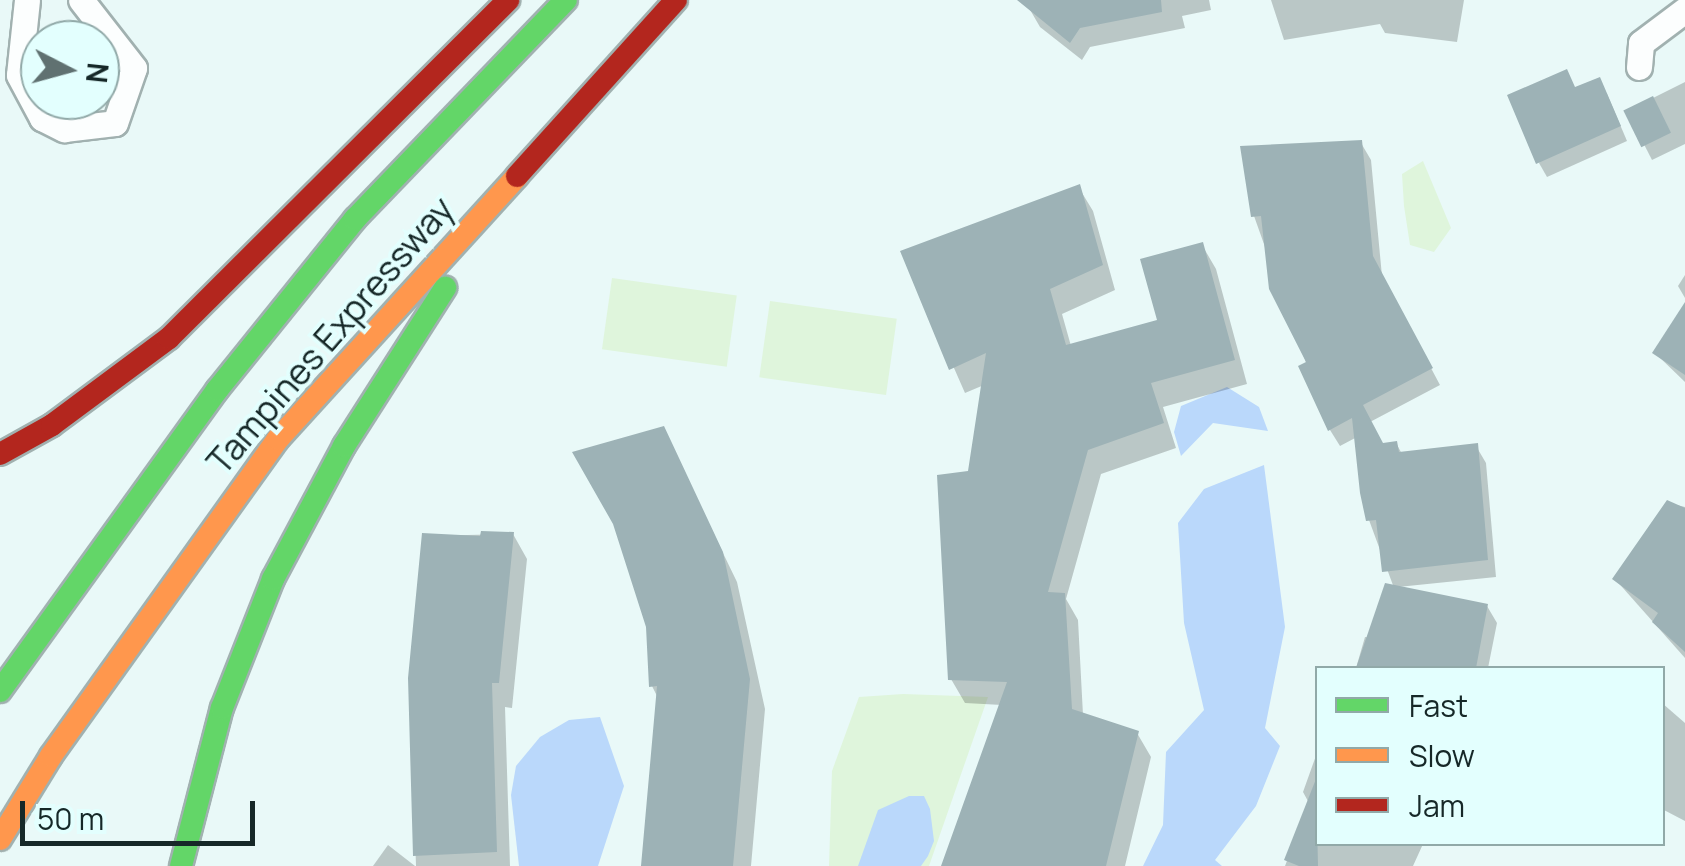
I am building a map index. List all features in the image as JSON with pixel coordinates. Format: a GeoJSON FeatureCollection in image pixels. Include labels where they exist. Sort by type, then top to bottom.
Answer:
{"type":"FeatureCollection","features":[{"type":"Feature","properties":{"kind":"highway"},"geometry":{"type":"LineString","coordinates":[[0,454],[52,424],[169,338],[508,0]]}},
{"type":"Feature","properties":{"kind":"highway","name":"Tampines Expressway"},"geometry":{"type":"LineString","coordinates":[[0,691],[218,390],[355,219],[566,0]]}},
{"type":"Feature","properties":{"kind":"highway","name":"Tampines Expressway"},"geometry":{"type":"LineString","coordinates":[[0,839],[51,756],[278,439],[676,0]]}},
{"type":"Feature","properties":{"kind":"highway"},"geometry":{"type":"LineString","coordinates":[[181,866],[222,708],[273,579],[344,446],[482,242],[493,199]]}},
{"type":"Feature","properties":{"kind":"street"},"geometry":{"type":"LineString","coordinates":[[27,0],[19,75],[42,118],[64,129],[115,123],[134,68],[81,0]]}},
{"type":"Feature","properties":{"kind":"street"},"geometry":{"type":"LineString","coordinates":[[1639,67],[1641,43],[1685,10]]}},
{"type":"Feature","properties":{"kind":"green space"},"geometry":{"type":"Polygon","coordinates":[[[1423,161],[1451,228],[1434,252],[1410,245],[1404,206],[1402,174],[1423,161]]]}},
{"type":"Feature","properties":{"kind":"green space"},"geometry":{"type":"Polygon","coordinates":[[[612,278],[737,296],[727,367],[602,349],[612,278]]]}},
{"type":"Feature","properties":{"kind":"green space"},"geometry":{"type":"Polygon","coordinates":[[[770,301],[897,319],[886,395],[759,377],[770,301]]]}},
{"type":"Feature","properties":{"kind":"green space"},"geometry":{"type":"Polygon","coordinates":[[[859,697],[988,697],[929,866],[829,866],[832,771],[859,697]]]}},
{"type":"Feature","properties":{"kind":"water"},"geometry":{"type":"Polygon","coordinates":[[[1227,387],[1259,407],[1268,431],[1213,423],[1181,456],[1174,432],[1181,406],[1227,387]]]}},
{"type":"Feature","properties":{"kind":"water"},"geometry":{"type":"Polygon","coordinates":[[[1264,465],[1285,627],[1265,728],[1280,746],[1256,806],[1215,860],[1222,866],[1143,866],[1163,825],[1166,752],[1204,710],[1184,623],[1178,523],[1204,489],[1264,465]]]}},
{"type":"Feature","properties":{"kind":"water"},"geometry":{"type":"Polygon","coordinates":[[[600,717],[624,786],[598,866],[519,866],[511,795],[516,766],[540,737],[569,720],[600,717]]]}},
{"type":"Feature","properties":{"kind":"water"},"geometry":{"type":"Polygon","coordinates":[[[909,796],[924,796],[930,809],[934,841],[921,866],[858,866],[878,810],[909,796]]]}},
{"type":"Feature","properties":{"kind":"building"},"geometry":{"type":"Polygon","coordinates":[[[1017,0],[1161,0],[1162,12],[1080,28],[1070,43],[1017,0]]]}},
{"type":"Feature","properties":{"kind":"building"},"geometry":{"type":"Polygon","coordinates":[[[1567,69],[1575,87],[1600,77],[1621,126],[1536,164],[1507,95],[1567,69]]]}},
{"type":"Feature","properties":{"kind":"building"},"geometry":{"type":"Polygon","coordinates":[[[1653,96],[1671,133],[1641,147],[1623,110],[1653,96]]]}},
{"type":"Feature","properties":{"kind":"building"},"geometry":{"type":"Polygon","coordinates":[[[1362,140],[1373,256],[1433,368],[1363,405],[1383,443],[1397,441],[1399,452],[1478,443],[1488,560],[1382,572],[1376,520],[1366,521],[1360,493],[1352,418],[1328,431],[1298,366],[1306,362],[1269,289],[1261,216],[1251,217],[1240,146],[1362,140]]]}},
{"type":"Feature","properties":{"kind":"building"},"geometry":{"type":"Polygon","coordinates":[[[1080,184],[1103,265],[1050,289],[1066,345],[1157,320],[1140,259],[1203,242],[1235,360],[1151,383],[1164,423],[1088,450],[1048,592],[1065,593],[1072,709],[1139,731],[1106,866],[941,866],[1007,682],[948,680],[937,475],[968,471],[986,353],[949,370],[900,251],[1080,184]]]}},
{"type":"Feature","properties":{"kind":"building"},"geometry":{"type":"Polygon","coordinates":[[[1685,302],[1685,375],[1652,353],[1685,302]]]}},
{"type":"Feature","properties":{"kind":"building"},"geometry":{"type":"Polygon","coordinates":[[[664,426],[723,552],[750,679],[733,866],[641,866],[657,686],[649,687],[646,627],[613,524],[572,452],[664,426]]]}},
{"type":"Feature","properties":{"kind":"building"},"geometry":{"type":"Polygon","coordinates":[[[1667,500],[1685,508],[1685,652],[1652,622],[1658,613],[1612,579],[1667,500]]]}},
{"type":"Feature","properties":{"kind":"building"},"geometry":{"type":"Polygon","coordinates":[[[481,531],[514,532],[499,683],[492,683],[497,852],[413,856],[408,678],[422,533],[480,536],[481,531]]]}},
{"type":"Feature","properties":{"kind":"building"},"geometry":{"type":"Polygon","coordinates":[[[1385,583],[1488,604],[1476,666],[1357,666],[1385,583]]]}},
{"type":"Feature","properties":{"kind":"building"},"geometry":{"type":"Polygon","coordinates":[[[1315,782],[1318,866],[1299,866],[1284,860],[1315,782]]]}},
{"type":"Feature","properties":{"kind":"traffic: fast"},"geometry":{"type":"LineString","coordinates":[[0,691],[217,390],[355,219],[566,0]]}},
{"type":"Feature","properties":{"kind":"traffic: fast"},"geometry":{"type":"LineString","coordinates":[[181,866],[222,708],[273,579],[344,446],[445,288]]}},
{"type":"Feature","properties":{"kind":"traffic: slow"},"geometry":{"type":"LineString","coordinates":[[0,839],[51,756],[278,439],[517,176]]}},
{"type":"Feature","properties":{"kind":"traffic: jam"},"geometry":{"type":"LineString","coordinates":[[0,454],[52,425],[169,338],[508,0]]}},
{"type":"Feature","properties":{"kind":"traffic: jam"},"geometry":{"type":"LineString","coordinates":[[517,176],[676,0]]}}]}
